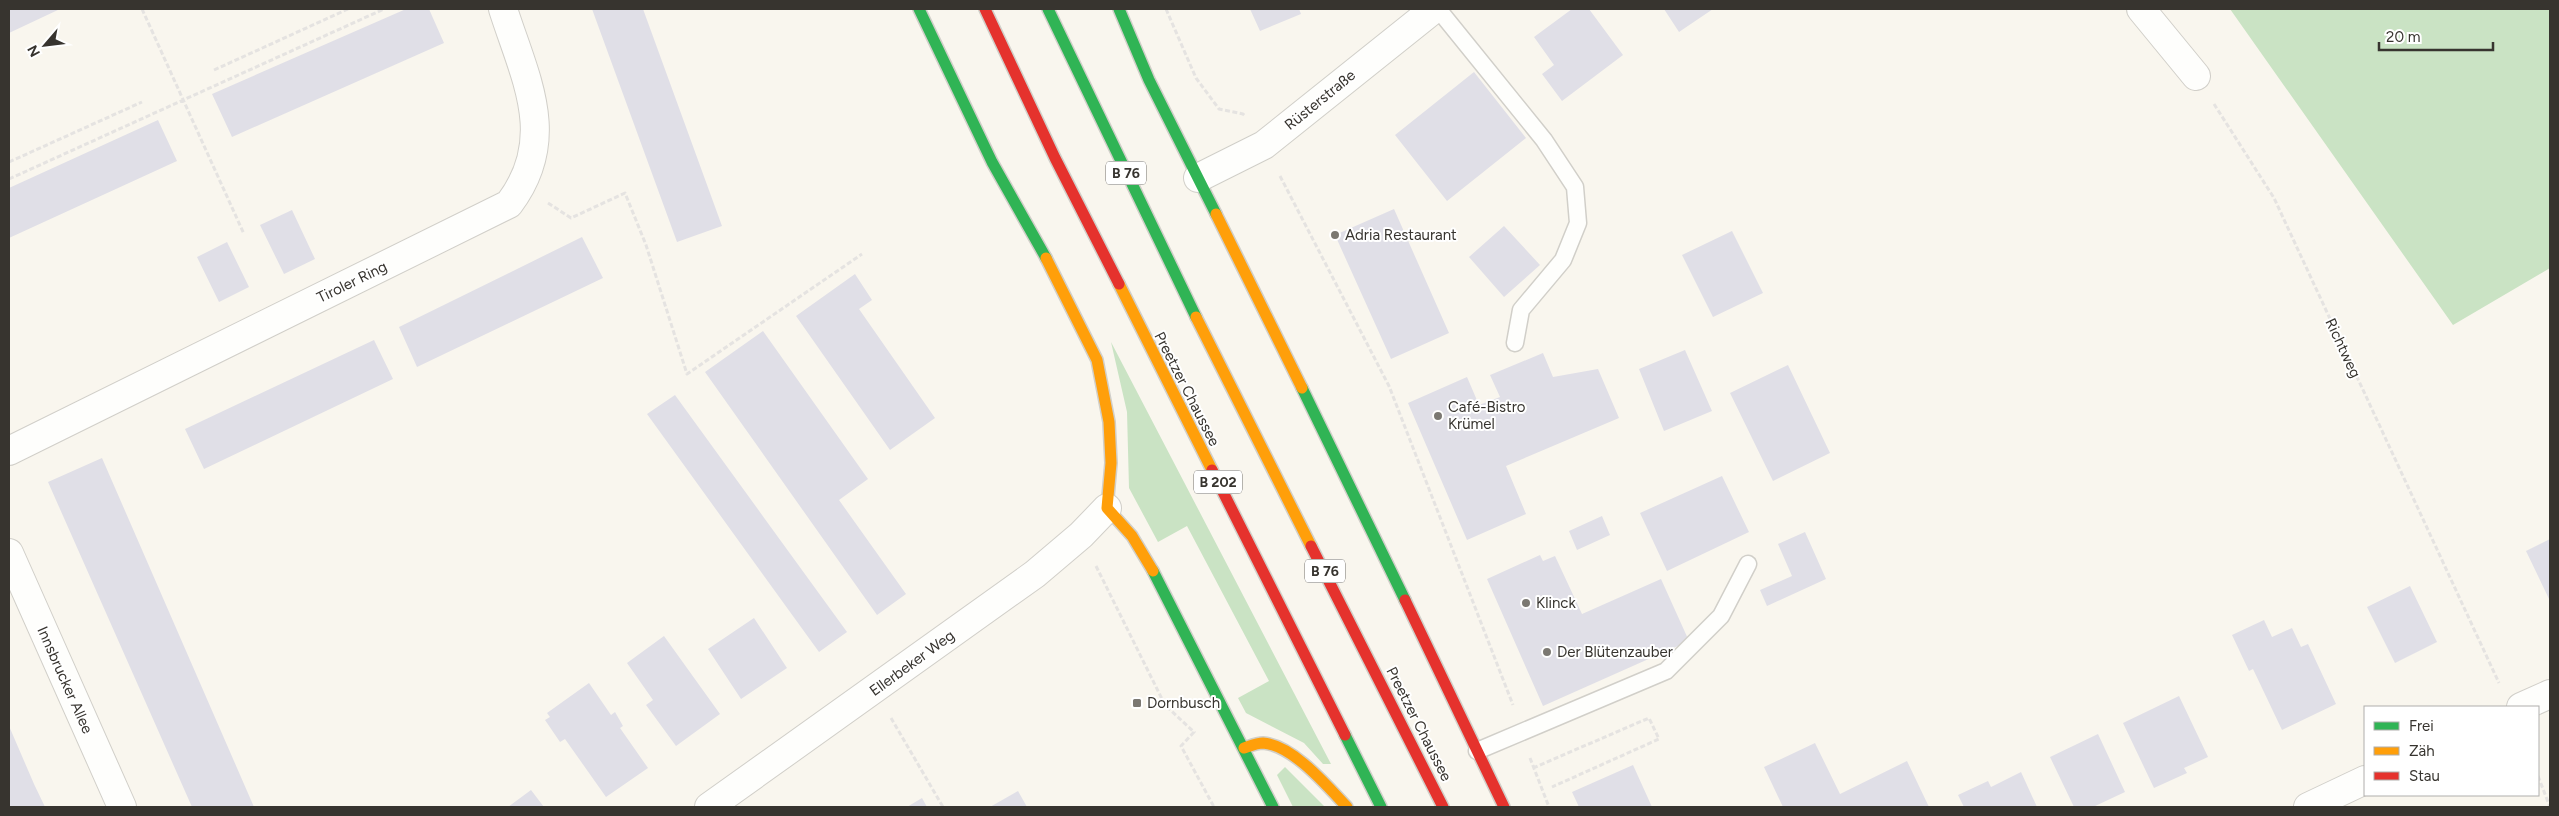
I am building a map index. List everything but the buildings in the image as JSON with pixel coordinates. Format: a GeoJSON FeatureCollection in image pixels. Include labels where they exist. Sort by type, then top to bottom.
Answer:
{"type":"FeatureCollection","features":[{"type":"Feature","properties":{"kind":"main road"},"geometry":{"type":"LineString","coordinates":[[919,9],[992,162],[1052,268],[1097,360],[1108,422],[1111,464],[1107,508],[1132,536],[1147,559],[1273,807]]}},
{"type":"Feature","properties":{"kind":"main road","name":"Preetzer Chaussee"},"geometry":{"type":"LineString","coordinates":[[985,9],[1054,158],[1381,807]]}},
{"type":"Feature","properties":{"kind":"main road","name":"Preetzer Chaussee"},"geometry":{"type":"LineString","coordinates":[[1048,9],[1205,336],[1444,807]]}},
{"type":"Feature","properties":{"kind":"main road"},"geometry":{"type":"LineString","coordinates":[[1119,9],[1150,80],[1315,413],[1504,807]]}},
{"type":"Feature","properties":{"kind":"main road"},"geometry":{"type":"LineString","coordinates":[[1244,748],[1262,743],[1287,753],[1306,767],[1347,807]]}},
{"type":"Feature","properties":{"kind":"street","name":"Tiroler Ring"},"geometry":{"type":"LineString","coordinates":[[9,451],[509,204],[522,187],[535,151],[535,109],[503,9]]}},
{"type":"Feature","properties":{"kind":"street","name":"Rüsterstraße"},"geometry":{"type":"LineString","coordinates":[[1198,178],[1264,145],[1434,9]]}},
{"type":"Feature","properties":{"kind":"street"},"geometry":{"type":"LineString","coordinates":[[2142,9],[2196,76]]}},
{"type":"Feature","properties":{"kind":"street","name":"Ellerbeker Weg"},"geometry":{"type":"LineString","coordinates":[[709,807],[1035,574],[1081,535],[1107,508]]}},
{"type":"Feature","properties":{"kind":"street","name":"Innsbrucker Allee"},"geometry":{"type":"LineString","coordinates":[[9,553],[122,807]]}},
{"type":"Feature","properties":{"kind":"street"},"geometry":{"type":"LineString","coordinates":[[2511,698],[2550,694]]}},
{"type":"Feature","properties":{"kind":"street"},"geometry":{"type":"LineString","coordinates":[[2308,807],[2364,780]]}},
{"type":"Feature","properties":{"kind":"lane"},"geometry":{"type":"LineString","coordinates":[[1438,9],[1544,140],[1575,187],[1578,223],[1563,260],[1521,310],[1515,343]]}},
{"type":"Feature","properties":{"kind":"lane"},"geometry":{"type":"LineString","coordinates":[[1477,751],[1666,671],[1721,616],[1748,564]]}},
{"type":"Feature","properties":{"kind":"path"},"geometry":{"type":"LineString","coordinates":[[142,9],[244,234]]}},
{"type":"Feature","properties":{"kind":"path"},"geometry":{"type":"LineString","coordinates":[[214,70],[348,9]]}},
{"type":"Feature","properties":{"kind":"path"},"geometry":{"type":"LineString","coordinates":[[9,179],[384,9]]}},
{"type":"Feature","properties":{"kind":"path"},"geometry":{"type":"LineString","coordinates":[[1166,9],[1196,78],[1219,109],[1243,114],[1264,145],[1389,386],[1549,807]]}},
{"type":"Feature","properties":{"kind":"path","name":"Richtweg"},"geometry":{"type":"LineString","coordinates":[[2196,76],[2274,198],[2511,698]]}},
{"type":"Feature","properties":{"kind":"path"},"geometry":{"type":"LineString","coordinates":[[9,162],[142,102]]}},
{"type":"Feature","properties":{"kind":"path"},"geometry":{"type":"LineString","coordinates":[[522,187],[571,218],[625,193],[646,245],[687,374],[862,254]]}},
{"type":"Feature","properties":{"kind":"path"},"geometry":{"type":"LineString","coordinates":[[1081,535],[1165,706],[1194,732],[1199,740]]}},
{"type":"Feature","properties":{"kind":"path"},"geometry":{"type":"LineString","coordinates":[[874,690],[936,792],[943,807]]}},
{"type":"Feature","properties":{"kind":"path"},"geometry":{"type":"LineString","coordinates":[[1533,768],[1649,718],[1659,739],[1552,787]]}},
{"type":"Feature","properties":{"kind":"path"},"geometry":{"type":"LineString","coordinates":[[1194,732],[1181,746],[1214,807]]}},
{"type":"Feature","properties":{"kind":"path"},"geometry":{"type":"LineString","coordinates":[[2539,779],[2550,807]]}},
{"type":"Feature","properties":{"kind":"green space"},"geometry":{"type":"Polygon","coordinates":[[[2230,9],[2550,9],[2550,268],[2453,325],[2230,9]]]}},
{"type":"Feature","properties":{"kind":"green space"},"geometry":{"type":"Polygon","coordinates":[[[1111,342],[1331,764],[1323,764],[1304,743],[1246,713],[1238,698],[1269,681],[1187,526],[1158,542],[1129,488],[1127,412],[1111,342]]]}},
{"type":"Feature","properties":{"kind":"green space"},"geometry":{"type":"Polygon","coordinates":[[[1285,767],[1325,807],[1293,807],[1277,775],[1285,767]]]}},
{"type":"Feature","properties":{"kind":"traffic: fast"},"geometry":{"type":"LineString","coordinates":[[919,9],[992,162],[1046,258]]}},
{"type":"Feature","properties":{"kind":"traffic: fast"},"geometry":{"type":"LineString","coordinates":[[1048,9],[1196,317]]}},
{"type":"Feature","properties":{"kind":"traffic: fast"},"geometry":{"type":"LineString","coordinates":[[1119,9],[1149,80],[1216,214]]}},
{"type":"Feature","properties":{"kind":"traffic: fast"},"geometry":{"type":"LineString","coordinates":[[1302,388],[1405,600]]}},
{"type":"Feature","properties":{"kind":"traffic: fast"},"geometry":{"type":"LineString","coordinates":[[1153,571],[1273,807]]}},
{"type":"Feature","properties":{"kind":"traffic: fast"},"geometry":{"type":"LineString","coordinates":[[1345,735],[1381,807]]}},
{"type":"Feature","properties":{"kind":"traffic: slow"},"geometry":{"type":"LineString","coordinates":[[1216,214],[1302,388]]}},
{"type":"Feature","properties":{"kind":"traffic: slow"},"geometry":{"type":"LineString","coordinates":[[1046,258],[1097,360],[1109,422],[1111,463],[1107,508],[1132,536],[1153,571]]}},
{"type":"Feature","properties":{"kind":"traffic: slow"},"geometry":{"type":"LineString","coordinates":[[1119,284],[1212,470]]}},
{"type":"Feature","properties":{"kind":"traffic: slow"},"geometry":{"type":"LineString","coordinates":[[1196,317],[1311,546]]}},
{"type":"Feature","properties":{"kind":"traffic: slow"},"geometry":{"type":"LineString","coordinates":[[1244,748],[1263,743],[1286,751],[1320,778],[1347,807]]}},
{"type":"Feature","properties":{"kind":"traffic: jam"},"geometry":{"type":"LineString","coordinates":[[985,9],[1055,158],[1119,284]]}},
{"type":"Feature","properties":{"kind":"traffic: jam"},"geometry":{"type":"LineString","coordinates":[[1212,470],[1345,735]]}},
{"type":"Feature","properties":{"kind":"traffic: jam"},"geometry":{"type":"LineString","coordinates":[[1311,546],[1443,807]]}},
{"type":"Feature","properties":{"kind":"traffic: jam"},"geometry":{"type":"LineString","coordinates":[[1405,600],[1504,807]]}},
{"type":"Feature","properties":{"kind":"place","name":"Adria Restaurant"},"geometry":{"type":"Point","coordinates":[1335,235]}},
{"type":"Feature","properties":{"kind":"place","name":"Café-Bistro Krümel"},"geometry":{"type":"Point","coordinates":[1438,416]}},
{"type":"Feature","properties":{"kind":"place","name":"Klinck"},"geometry":{"type":"Point","coordinates":[1526,603]}},
{"type":"Feature","properties":{"kind":"place","name":"Der Blütenzauber"},"geometry":{"type":"Point","coordinates":[1547,652]}},
{"type":"Feature","properties":{"kind":"place","name":"Dornbusch"},"geometry":{"type":"Point","coordinates":[1137,703]}}]}
